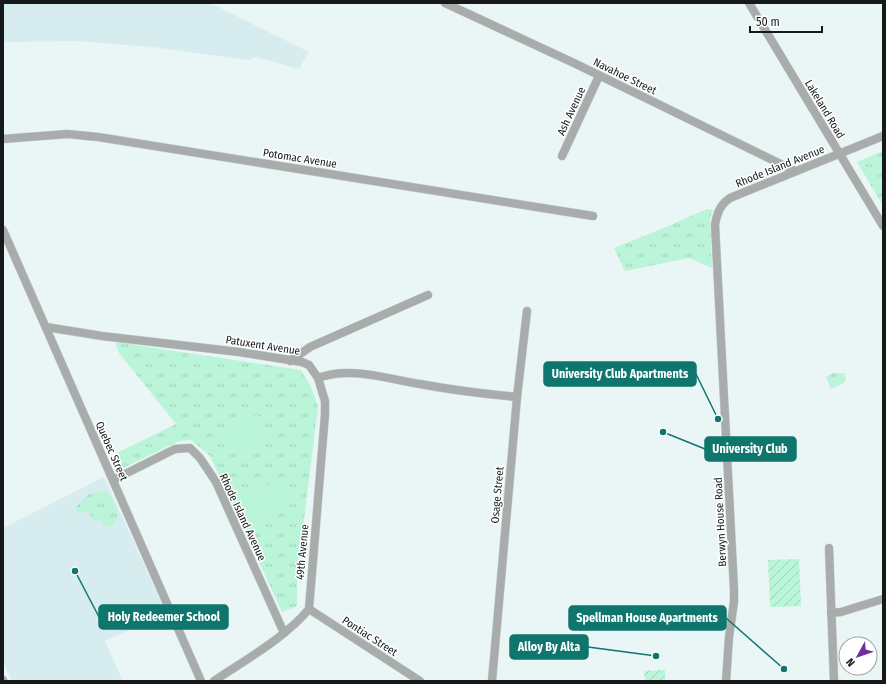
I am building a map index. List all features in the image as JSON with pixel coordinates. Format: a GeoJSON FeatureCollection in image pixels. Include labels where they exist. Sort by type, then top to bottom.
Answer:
{"type":"FeatureCollection","features":[{"type":"Feature","properties":{"kind":"street","name":"Navahoe Street"},"geometry":{"type":"LineString","coordinates":[[445,3],[795,171]]}},
{"type":"Feature","properties":{"kind":"street","name":"Lakeland Road"},"geometry":{"type":"LineString","coordinates":[[749,3],[883,226]]}},
{"type":"Feature","properties":{"kind":"street","name":"Ash Avenue"},"geometry":{"type":"LineString","coordinates":[[562,156],[599,76]]}},
{"type":"Feature","properties":{"kind":"street","name":"Potomac Avenue"},"geometry":{"type":"LineString","coordinates":[[3,139],[67,134],[98,137],[593,216]]}},
{"type":"Feature","properties":{"kind":"street","name":"Rhode Island Avenue"},"geometry":{"type":"LineString","coordinates":[[730,198],[883,136]]}},
{"type":"Feature","properties":{"kind":"street","name":"Berwyn House Road"},"geometry":{"type":"LineString","coordinates":[[726,681],[734,589],[715,225],[719,209],[730,198]]}},
{"type":"Feature","properties":{"kind":"street","name":"Quebec Street"},"geometry":{"type":"LineString","coordinates":[[3,230],[201,681]]}},
{"type":"Feature","properties":{"kind":"street"},"geometry":{"type":"LineString","coordinates":[[290,361],[310,347],[428,295]]}},
{"type":"Feature","properties":{"kind":"street","name":"Osage Street"},"geometry":{"type":"LineString","coordinates":[[492,681],[517,397],[527,311]]}},
{"type":"Feature","properties":{"kind":"street","name":"Patuxent Avenue"},"geometry":{"type":"LineString","coordinates":[[46,327],[102,336],[239,352],[302,362],[309,365],[318,378]]}},
{"type":"Feature","properties":{"kind":"street"},"geometry":{"type":"LineString","coordinates":[[318,378],[331,374],[353,373],[517,397]]}},
{"type":"Feature","properties":{"kind":"street","name":"49th Avenue"},"geometry":{"type":"LineString","coordinates":[[309,609],[325,414],[325,401],[318,378]]}},
{"type":"Feature","properties":{"kind":"street","name":"Rhode Island Avenue"},"geometry":{"type":"LineString","coordinates":[[113,480],[175,449],[190,448],[200,458],[216,482],[284,633]]}},
{"type":"Feature","properties":{"kind":"street"},"geometry":{"type":"LineString","coordinates":[[829,548],[834,681]]}},
{"type":"Feature","properties":{"kind":"street"},"geometry":{"type":"LineString","coordinates":[[831,614],[883,599]]}},
{"type":"Feature","properties":{"kind":"street"},"geometry":{"type":"LineString","coordinates":[[214,681],[298,623],[309,609]]}},
{"type":"Feature","properties":{"kind":"street","name":"Pontiac Street"},"geometry":{"type":"LineString","coordinates":[[309,609],[420,681]]}},
{"type":"Feature","properties":{"kind":"shaded area"},"geometry":{"type":"Polygon","coordinates":[[[3,3],[210,3],[309,52],[299,69],[256,57],[249,60],[152,47],[77,41],[3,42],[3,3]]]}},
{"type":"Feature","properties":{"kind":"shaded area"},"geometry":{"type":"Polygon","coordinates":[[[104,477],[166,613],[105,641],[123,681],[12,681],[3,662],[3,528],[104,477]]]}},
{"type":"Feature","properties":{"kind":"green space"},"geometry":{"type":"Polygon","coordinates":[[[883,151],[883,206],[857,162],[883,151]]]}},
{"type":"Feature","properties":{"kind":"green space"},"geometry":{"type":"Polygon","coordinates":[[[707,209],[713,210],[710,219],[712,268],[689,258],[625,271],[614,248],[707,209]]]}},
{"type":"Feature","properties":{"kind":"green space"},"geometry":{"type":"Polygon","coordinates":[[[115,342],[301,370],[311,387],[318,407],[297,576],[297,606],[282,612],[210,456],[191,440],[179,441],[123,468],[117,453],[176,424],[119,353],[115,342]]]}},
{"type":"Feature","properties":{"kind":"green space"},"geometry":{"type":"Polygon","coordinates":[[[833,373],[844,373],[846,378],[844,383],[831,389],[826,377],[833,373]]]}},
{"type":"Feature","properties":{"kind":"green space"},"geometry":{"type":"Polygon","coordinates":[[[258,414],[270,438],[234,455],[222,432],[258,414]]]}},
{"type":"Feature","properties":{"kind":"green space"},"geometry":{"type":"Polygon","coordinates":[[[281,479],[293,503],[246,525],[234,500],[281,479]]]}},
{"type":"Feature","properties":{"kind":"green space"},"geometry":{"type":"Polygon","coordinates":[[[97,491],[106,492],[112,498],[118,514],[114,525],[111,527],[104,525],[101,519],[94,522],[88,511],[79,514],[75,508],[90,493],[91,495],[97,491]]]}},
{"type":"Feature","properties":{"kind":"green space"},"geometry":{"type":"Polygon","coordinates":[[[799,559],[801,606],[770,607],[768,560],[799,559]]]}},
{"type":"Feature","properties":{"kind":"green space"},"geometry":{"type":"Polygon","coordinates":[[[665,670],[665,681],[645,681],[644,671],[665,670]]]}},
{"type":"Feature","properties":{"kind":"place","name":"University Club Apartments"},"geometry":{"type":"Point","coordinates":[718,419]}},
{"type":"Feature","properties":{"kind":"place","name":"University Club"},"geometry":{"type":"Point","coordinates":[663,432]}},
{"type":"Feature","properties":{"kind":"place","name":"Holy Redeemer School"},"geometry":{"type":"Point","coordinates":[75,571]}},
{"type":"Feature","properties":{"kind":"place","name":"Alloy By Alta"},"geometry":{"type":"Point","coordinates":[656,656]}},
{"type":"Feature","properties":{"kind":"place","name":"Spellman House Apartments"},"geometry":{"type":"Point","coordinates":[784,669]}}]}
